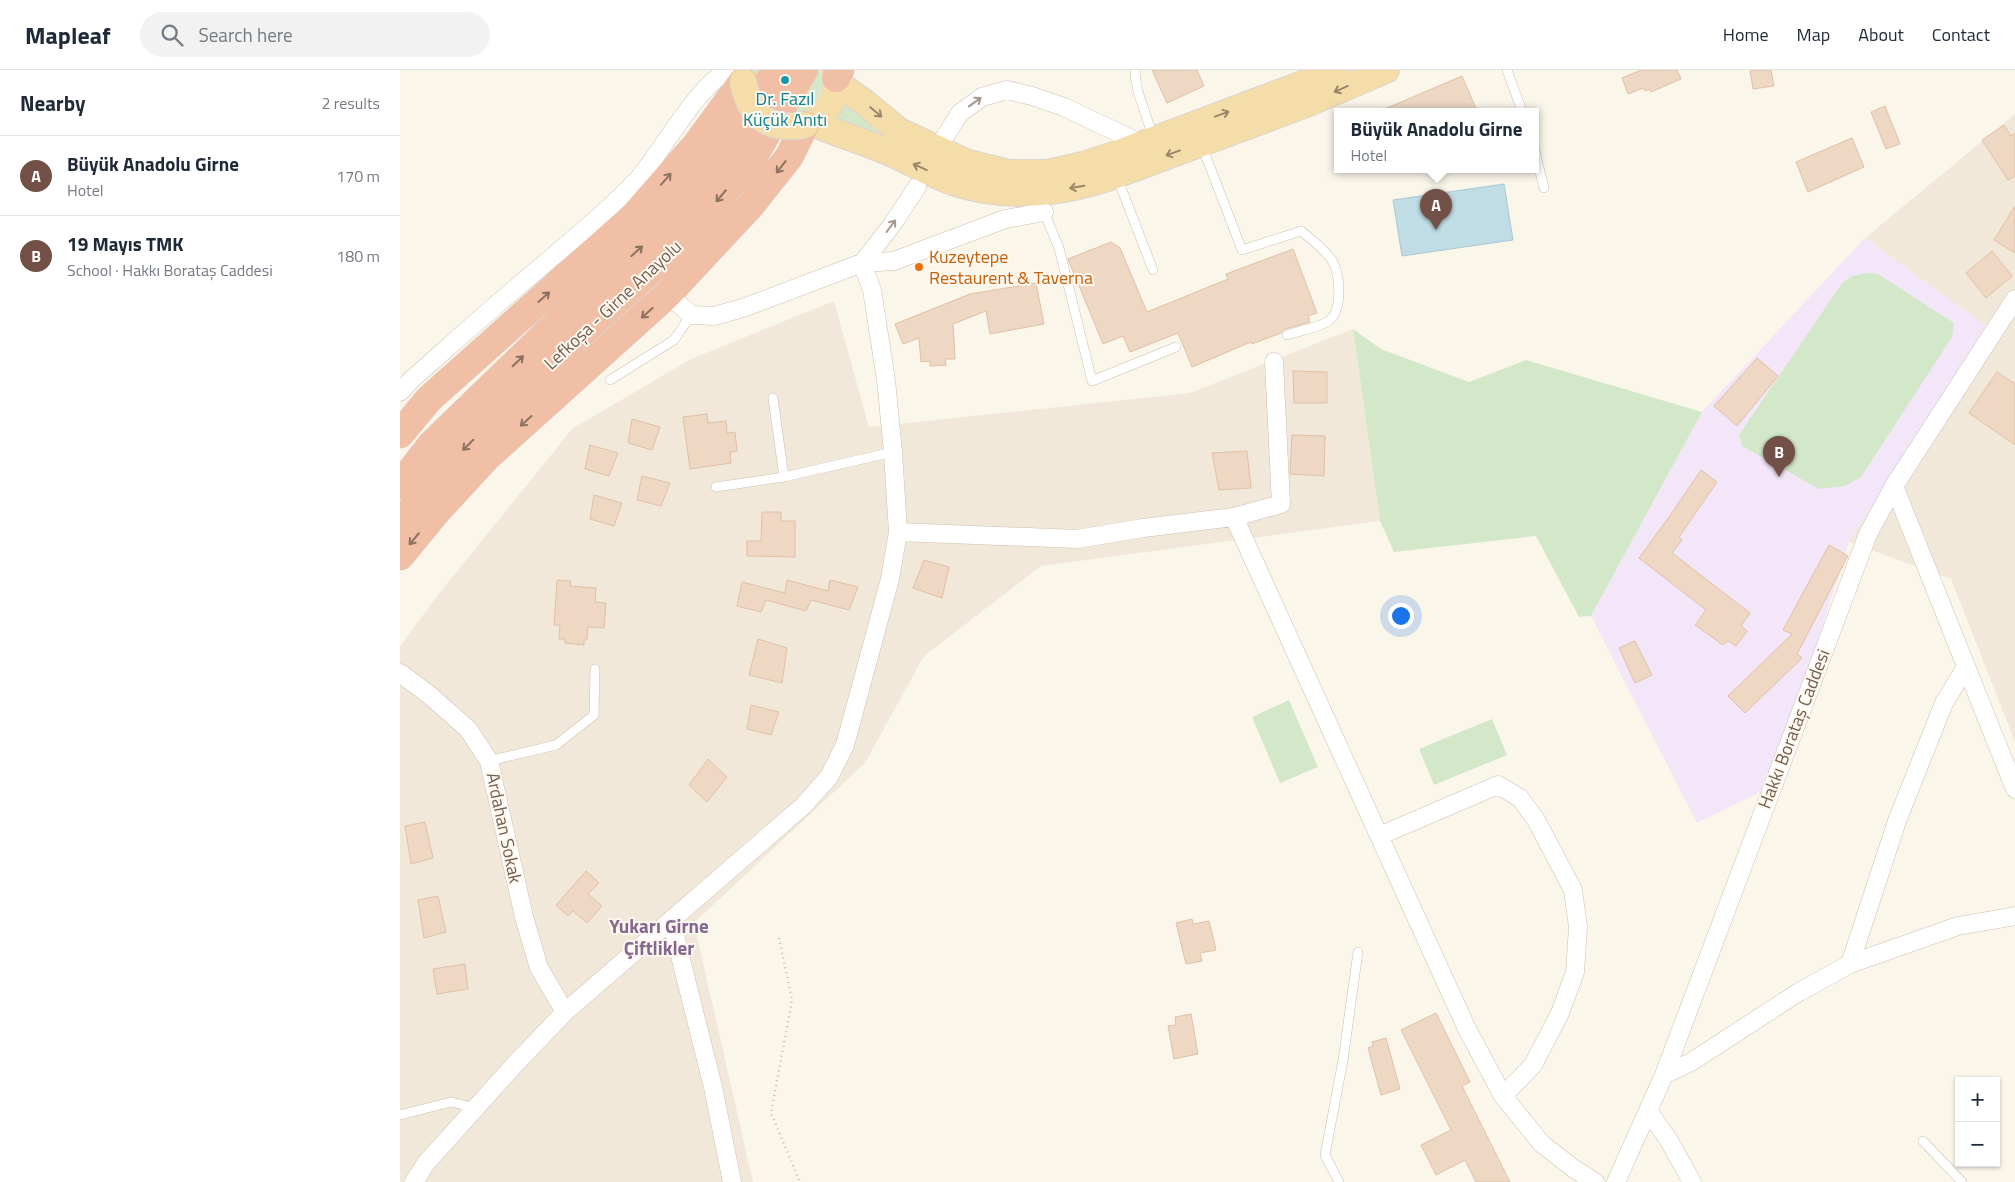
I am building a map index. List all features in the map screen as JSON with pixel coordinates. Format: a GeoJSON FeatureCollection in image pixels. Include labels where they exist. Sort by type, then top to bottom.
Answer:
{"type":"FeatureCollection","features":[{"type":"Feature","properties":{"kind":"highway","name":"Lefkoşa - Girne Anayolu"},"geometry":{"type":"LineString","coordinates":[[400,485],[431,445],[556,324],[659,230],[730,143],[776,70]]}},
{"type":"Feature","properties":{"kind":"highway","name":"Lefkoşa - Girne Anayolu"},"geometry":{"type":"LineString","coordinates":[[400,524],[449,463],[576,338],[681,243],[752,159],[795,89],[804,70]]}},
{"type":"Feature","properties":{"kind":"highway"},"geometry":{"type":"LineString","coordinates":[[400,434],[429,399],[634,216],[696,145],[739,74]]}},
{"type":"Feature","properties":{"kind":"highway"},"geometry":{"type":"LineString","coordinates":[[400,556],[437,511],[487,457],[668,294],[750,206],[789,157],[808,124]]}},
{"type":"Feature","properties":{"kind":"main road"},"geometry":{"type":"LineString","coordinates":[[837,75],[865,103],[899,131],[965,162],[1009,172],[1048,173],[1083,165],[1147,142],[1297,78],[1335,70]]}},
{"type":"Feature","properties":{"kind":"main road"},"geometry":{"type":"LineString","coordinates":[[808,124],[886,151],[959,184],[1008,193],[1047,192],[1086,185],[1116,175],[1309,103],[1386,70]]}},
{"type":"Feature","properties":{"kind":"main road"},"geometry":{"type":"LineString","coordinates":[[739,74],[746,98],[756,113],[770,124],[788,128],[808,124],[825,113],[833,99],[837,75]]}},
{"type":"Feature","properties":{"kind":"street"},"geometry":{"type":"LineString","coordinates":[[400,392],[488,312],[588,226],[638,178],[707,88],[723,73],[739,74]]}},
{"type":"Feature","properties":{"kind":"street"},"geometry":{"type":"LineString","coordinates":[[944,138],[960,113],[982,97],[1007,90],[1064,107],[1147,142]]}},
{"type":"Feature","properties":{"kind":"street"},"geometry":{"type":"LineString","coordinates":[[862,262],[892,225],[917,187]]}},
{"type":"Feature","properties":{"kind":"street"},"geometry":{"type":"LineString","coordinates":[[668,294],[691,315],[714,316],[743,308],[862,262],[894,261],[1005,219],[1044,212]]}},
{"type":"Feature","properties":{"kind":"street"},"geometry":{"type":"LineString","coordinates":[[414,1182],[426,1163],[565,1012],[802,806],[829,777],[845,745],[890,579],[898,532],[886,380],[872,290],[862,262]]}},
{"type":"Feature","properties":{"kind":"street","name":"Hakkı Borataş Caddesi"},"geometry":{"type":"LineString","coordinates":[[1616,1182],[1664,1075],[1868,534],[1894,486],[2015,299]]}},
{"type":"Feature","properties":{"kind":"street"},"geometry":{"type":"LineString","coordinates":[[898,532],[1077,539],[1143,528],[1234,517],[1281,504],[1274,362]]}},
{"type":"Feature","properties":{"kind":"street"},"geometry":{"type":"LineString","coordinates":[[1894,486],[2015,790]]}},
{"type":"Feature","properties":{"kind":"street"},"geometry":{"type":"LineString","coordinates":[[1234,517],[1467,1029],[1504,1096],[1542,1144],[1573,1168],[1596,1182]]}},
{"type":"Feature","properties":{"kind":"street"},"geometry":{"type":"LineString","coordinates":[[1850,964],[1897,821],[1944,703],[1966,667]]}},
{"type":"Feature","properties":{"kind":"street","name":"Ardahan Sokak"},"geometry":{"type":"LineString","coordinates":[[400,674],[427,693],[468,729],[489,760],[524,917],[536,959],[539,968],[565,1012]]}},
{"type":"Feature","properties":{"kind":"street"},"geometry":{"type":"LineString","coordinates":[[1379,836],[1498,785],[1520,798],[1536,820],[1573,890],[1578,927],[1575,972],[1560,1013],[1533,1065],[1504,1096]]}},
{"type":"Feature","properties":{"kind":"street"},"geometry":{"type":"LineString","coordinates":[[1664,1075],[1691,1062],[1799,992],[1850,964],[1958,926],[2015,916]]}},
{"type":"Feature","properties":{"kind":"street"},"geometry":{"type":"LineString","coordinates":[[671,920],[713,1088],[732,1182]]}},
{"type":"Feature","properties":{"kind":"street"},"geometry":{"type":"LineString","coordinates":[[1648,1111],[1668,1139],[1692,1182]]}},
{"type":"Feature","properties":{"kind":"lane"},"geometry":{"type":"LineString","coordinates":[[1135,70],[1135,84],[1150,126],[1147,142]]}},
{"type":"Feature","properties":{"kind":"lane"},"geometry":{"type":"LineString","coordinates":[[1507,70],[1521,108]]}},
{"type":"Feature","properties":{"kind":"lane"},"geometry":{"type":"LineString","coordinates":[[1202,143],[1242,250],[1301,231],[1311,238],[1333,263],[1338,282],[1338,310],[1329,321],[1287,335]]}},
{"type":"Feature","properties":{"kind":"lane"},"geometry":{"type":"LineString","coordinates":[[1539,167],[1544,188]]}},
{"type":"Feature","properties":{"kind":"lane"},"geometry":{"type":"LineString","coordinates":[[1116,175],[1153,270]]}},
{"type":"Feature","properties":{"kind":"lane"},"geometry":{"type":"LineString","coordinates":[[1044,212],[1059,248],[1092,381],[1176,347]]}},
{"type":"Feature","properties":{"kind":"lane"},"geometry":{"type":"LineString","coordinates":[[610,380],[674,340],[691,315]]}},
{"type":"Feature","properties":{"kind":"lane"},"geometry":{"type":"LineString","coordinates":[[773,398],[784,477]]}},
{"type":"Feature","properties":{"kind":"lane"},"geometry":{"type":"LineString","coordinates":[[716,487],[784,477],[893,452]]}},
{"type":"Feature","properties":{"kind":"lane"},"geometry":{"type":"LineString","coordinates":[[489,760],[556,745],[594,716],[595,669]]}},
{"type":"Feature","properties":{"kind":"lane"},"geometry":{"type":"LineString","coordinates":[[1339,1182],[1325,1155],[1343,1060],[1358,952]]}},
{"type":"Feature","properties":{"kind":"lane"},"geometry":{"type":"LineString","coordinates":[[400,1115],[451,1102],[476,1108]]}},
{"type":"Feature","properties":{"kind":"lane"},"geometry":{"type":"LineString","coordinates":[[1923,1141],[1962,1182]]}},
{"type":"Feature","properties":{"kind":"path"},"geometry":{"type":"LineString","coordinates":[[779,938],[792,1000],[771,1113],[800,1182]]}},
{"type":"Feature","properties":{"kind":"shaded area"},"geometry":{"type":"Polygon","coordinates":[[[2015,114],[2015,742],[1951,579],[1849,542],[1986,327],[1865,238],[2015,114]]]}},
{"type":"Feature","properties":{"kind":"shaded area"},"geometry":{"type":"Polygon","coordinates":[[[1865,238],[1986,326],[1849,542],[1772,786],[1697,823],[1591,616],[1702,412],[1865,238]]]}},
{"type":"Feature","properties":{"kind":"shaded area"},"geometry":{"type":"Polygon","coordinates":[[[834,301],[869,427],[1190,393],[1353,329],[1380,521],[1041,566],[924,656],[865,763],[694,923],[753,1182],[400,1182],[400,646],[438,595],[572,429],[691,359],[834,301]]]}},
{"type":"Feature","properties":{"kind":"green space"},"geometry":{"type":"Polygon","coordinates":[[[754,70],[820,70],[821,85],[818,98],[809,108],[797,116],[751,78],[754,70]]]}},
{"type":"Feature","properties":{"kind":"green space"},"geometry":{"type":"Polygon","coordinates":[[[842,93],[893,138],[890,143],[826,120],[842,93]]]}},
{"type":"Feature","properties":{"kind":"green space"},"geometry":{"type":"Polygon","coordinates":[[[1866,273],[1878,274],[1954,323],[1952,337],[1861,477],[1845,486],[1819,489],[1742,446],[1739,435],[1842,283],[1852,276],[1866,273]]]}},
{"type":"Feature","properties":{"kind":"green space"},"geometry":{"type":"Polygon","coordinates":[[[1353,329],[1381,349],[1469,382],[1526,360],[1702,412],[1591,616],[1579,617],[1536,536],[1394,552],[1380,521],[1353,329]]]}},
{"type":"Feature","properties":{"kind":"green space"},"geometry":{"type":"Polygon","coordinates":[[[1289,700],[1318,767],[1280,783],[1252,717],[1289,700]]]}},
{"type":"Feature","properties":{"kind":"green space"},"geometry":{"type":"Polygon","coordinates":[[[1492,719],[1507,755],[1434,785],[1419,749],[1492,719]]]}},
{"type":"Feature","properties":{"kind":"water"},"geometry":{"type":"Polygon","coordinates":[[[1504,184],[1513,240],[1402,256],[1393,200],[1504,184]]]}},
{"type":"Feature","properties":{"kind":"building"},"geometry":{"type":"Polygon","coordinates":[[[1152,70],[1197,70],[1204,86],[1167,103],[1152,70]]]}},
{"type":"Feature","properties":{"kind":"building"},"geometry":{"type":"Polygon","coordinates":[[[1641,70],[1677,70],[1681,79],[1651,92],[1650,89],[1645,91],[1643,88],[1628,94],[1622,78],[1641,70]]]}},
{"type":"Feature","properties":{"kind":"building"},"geometry":{"type":"Polygon","coordinates":[[[1750,70],[1771,70],[1774,86],[1753,89],[1750,70]]]}},
{"type":"Feature","properties":{"kind":"building"},"geometry":{"type":"Polygon","coordinates":[[[1462,76],[1476,108],[1387,108],[1462,76]]]}},
{"type":"Feature","properties":{"kind":"building"},"geometry":{"type":"Polygon","coordinates":[[[1885,106],[1900,144],[1886,149],[1871,112],[1885,106]]]}},
{"type":"Feature","properties":{"kind":"building"},"geometry":{"type":"Polygon","coordinates":[[[2004,125],[2011,136],[2015,133],[2015,176],[2008,180],[1982,140],[2004,125]]]}},
{"type":"Feature","properties":{"kind":"building"},"geometry":{"type":"Polygon","coordinates":[[[1852,138],[1864,167],[1808,192],[1796,162],[1852,138]]]}},
{"type":"Feature","properties":{"kind":"building"},"geometry":{"type":"Polygon","coordinates":[[[2015,206],[2015,253],[1994,240],[2015,206]]]}},
{"type":"Feature","properties":{"kind":"building"},"geometry":{"type":"Polygon","coordinates":[[[1111,242],[1120,248],[1147,312],[1228,279],[1226,274],[1293,249],[1317,313],[1308,316],[1310,322],[1285,329],[1281,333],[1252,344],[1251,342],[1192,367],[1178,333],[1130,352],[1123,336],[1103,344],[1068,259],[1111,242]]]}},
{"type":"Feature","properties":{"kind":"building"},"geometry":{"type":"Polygon","coordinates":[[[1992,251],[2012,276],[1986,298],[1966,273],[1992,251]]]}},
{"type":"Feature","properties":{"kind":"building"},"geometry":{"type":"Polygon","coordinates":[[[1036,283],[1044,324],[990,334],[986,311],[953,324],[955,359],[945,359],[946,365],[930,366],[930,361],[921,362],[919,338],[903,344],[895,324],[970,294],[1036,283]]]}},
{"type":"Feature","properties":{"kind":"building"},"geometry":{"type":"Polygon","coordinates":[[[1757,358],[1778,376],[1737,426],[1714,406],[1757,358]]]}},
{"type":"Feature","properties":{"kind":"building"},"geometry":{"type":"Polygon","coordinates":[[[1293,371],[1327,372],[1327,403],[1294,403],[1293,371]]]}},
{"type":"Feature","properties":{"kind":"building"},"geometry":{"type":"Polygon","coordinates":[[[1997,372],[2015,384],[2015,445],[1969,413],[1997,372]]]}},
{"type":"Feature","properties":{"kind":"building"},"geometry":{"type":"Polygon","coordinates":[[[707,414],[708,423],[726,421],[727,433],[735,432],[737,451],[730,452],[731,463],[690,469],[683,417],[707,414]]]}},
{"type":"Feature","properties":{"kind":"building"},"geometry":{"type":"Polygon","coordinates":[[[632,419],[660,427],[652,450],[628,443],[632,419]]]}},
{"type":"Feature","properties":{"kind":"building"},"geometry":{"type":"Polygon","coordinates":[[[1292,435],[1325,436],[1324,476],[1290,474],[1292,435]]]}},
{"type":"Feature","properties":{"kind":"building"},"geometry":{"type":"Polygon","coordinates":[[[590,445],[618,453],[609,476],[585,469],[590,445]]]}},
{"type":"Feature","properties":{"kind":"building"},"geometry":{"type":"Polygon","coordinates":[[[1247,451],[1251,488],[1219,490],[1212,453],[1247,451]]]}},
{"type":"Feature","properties":{"kind":"building"},"geometry":{"type":"Polygon","coordinates":[[[1701,470],[1717,482],[1679,537],[1682,540],[1672,553],[1750,613],[1741,626],[1747,631],[1736,646],[1728,641],[1723,645],[1695,625],[1706,610],[1639,558],[1701,470]]]}},
{"type":"Feature","properties":{"kind":"building"},"geometry":{"type":"Polygon","coordinates":[[[642,476],[670,483],[661,506],[637,500],[642,476]]]}},
{"type":"Feature","properties":{"kind":"building"},"geometry":{"type":"Polygon","coordinates":[[[594,495],[622,503],[614,526],[590,519],[594,495]]]}},
{"type":"Feature","properties":{"kind":"building"},"geometry":{"type":"Polygon","coordinates":[[[762,512],[781,512],[781,521],[795,521],[795,557],[747,556],[747,541],[761,541],[762,512]]]}},
{"type":"Feature","properties":{"kind":"building"},"geometry":{"type":"Polygon","coordinates":[[[1829,545],[1848,556],[1797,654],[1802,658],[1745,713],[1728,696],[1792,634],[1783,630],[1829,545]]]}},
{"type":"Feature","properties":{"kind":"building"},"geometry":{"type":"Polygon","coordinates":[[[924,560],[949,567],[942,598],[913,588],[924,560]]]}},
{"type":"Feature","properties":{"kind":"building"},"geometry":{"type":"Polygon","coordinates":[[[557,580],[571,581],[570,586],[596,588],[595,602],[606,603],[604,628],[588,627],[587,640],[584,640],[584,645],[565,643],[565,639],[559,639],[560,625],[554,625],[557,580]]]}},
{"type":"Feature","properties":{"kind":"building"},"geometry":{"type":"Polygon","coordinates":[[[787,580],[828,591],[830,580],[858,587],[849,610],[811,600],[806,611],[766,600],[761,612],[737,606],[742,582],[785,593],[787,580]]]}},
{"type":"Feature","properties":{"kind":"building"},"geometry":{"type":"Polygon","coordinates":[[[758,639],[787,648],[782,683],[749,675],[758,639]]]}},
{"type":"Feature","properties":{"kind":"building"},"geometry":{"type":"Polygon","coordinates":[[[1635,641],[1652,675],[1635,683],[1619,648],[1635,641]]]}},
{"type":"Feature","properties":{"kind":"building"},"geometry":{"type":"Polygon","coordinates":[[[751,705],[779,712],[771,735],[747,729],[751,705]]]}},
{"type":"Feature","properties":{"kind":"building"},"geometry":{"type":"Polygon","coordinates":[[[708,759],[727,777],[707,802],[689,785],[708,759]]]}},
{"type":"Feature","properties":{"kind":"building"},"geometry":{"type":"Polygon","coordinates":[[[425,822],[433,858],[411,864],[405,826],[425,822]]]}},
{"type":"Feature","properties":{"kind":"building"},"geometry":{"type":"Polygon","coordinates":[[[586,871],[599,883],[588,894],[602,906],[587,923],[573,911],[568,916],[556,905],[586,871]]]}},
{"type":"Feature","properties":{"kind":"building"},"geometry":{"type":"Polygon","coordinates":[[[438,896],[446,932],[424,938],[418,900],[438,896]]]}},
{"type":"Feature","properties":{"kind":"building"},"geometry":{"type":"Polygon","coordinates":[[[1192,919],[1193,924],[1209,921],[1216,950],[1200,953],[1202,961],[1186,964],[1176,923],[1192,919]]]}},
{"type":"Feature","properties":{"kind":"building"},"geometry":{"type":"Polygon","coordinates":[[[465,964],[468,989],[437,994],[433,969],[465,964]]]}},
{"type":"Feature","properties":{"kind":"building"},"geometry":{"type":"Polygon","coordinates":[[[1436,1013],[1470,1082],[1462,1086],[1510,1182],[1476,1182],[1465,1160],[1436,1175],[1421,1145],[1451,1130],[1401,1030],[1436,1013]]]}},
{"type":"Feature","properties":{"kind":"building"},"geometry":{"type":"Polygon","coordinates":[[[1191,1014],[1198,1054],[1174,1059],[1168,1026],[1176,1025],[1175,1017],[1191,1014]]]}},
{"type":"Feature","properties":{"kind":"building"},"geometry":{"type":"Polygon","coordinates":[[[1386,1038],[1400,1089],[1381,1095],[1368,1048],[1373,1046],[1372,1042],[1386,1038]]]}},
{"type":"Feature","properties":{"kind":"place","name":"Dr. Fazıl Küçük Anıtı"},"geometry":{"type":"Point","coordinates":[785,80]}},
{"type":"Feature","properties":{"kind":"place","name":"Büyük Anadolu Girne"},"geometry":{"type":"Point","coordinates":[1436,230]}},
{"type":"Feature","properties":{"kind":"place","name":"Kuzeytepe Restaurent & Taverna"},"geometry":{"type":"Point","coordinates":[919,267]}},
{"type":"Feature","properties":{"kind":"place","name":"19 Mayıs TMK"},"geometry":{"type":"Point","coordinates":[1779,477]}},
{"type":"Feature","properties":{"kind":"district","name":"Yukarı Girne Çiftlikler"},"geometry":{"type":"Point","coordinates":[659,937]}}]}
